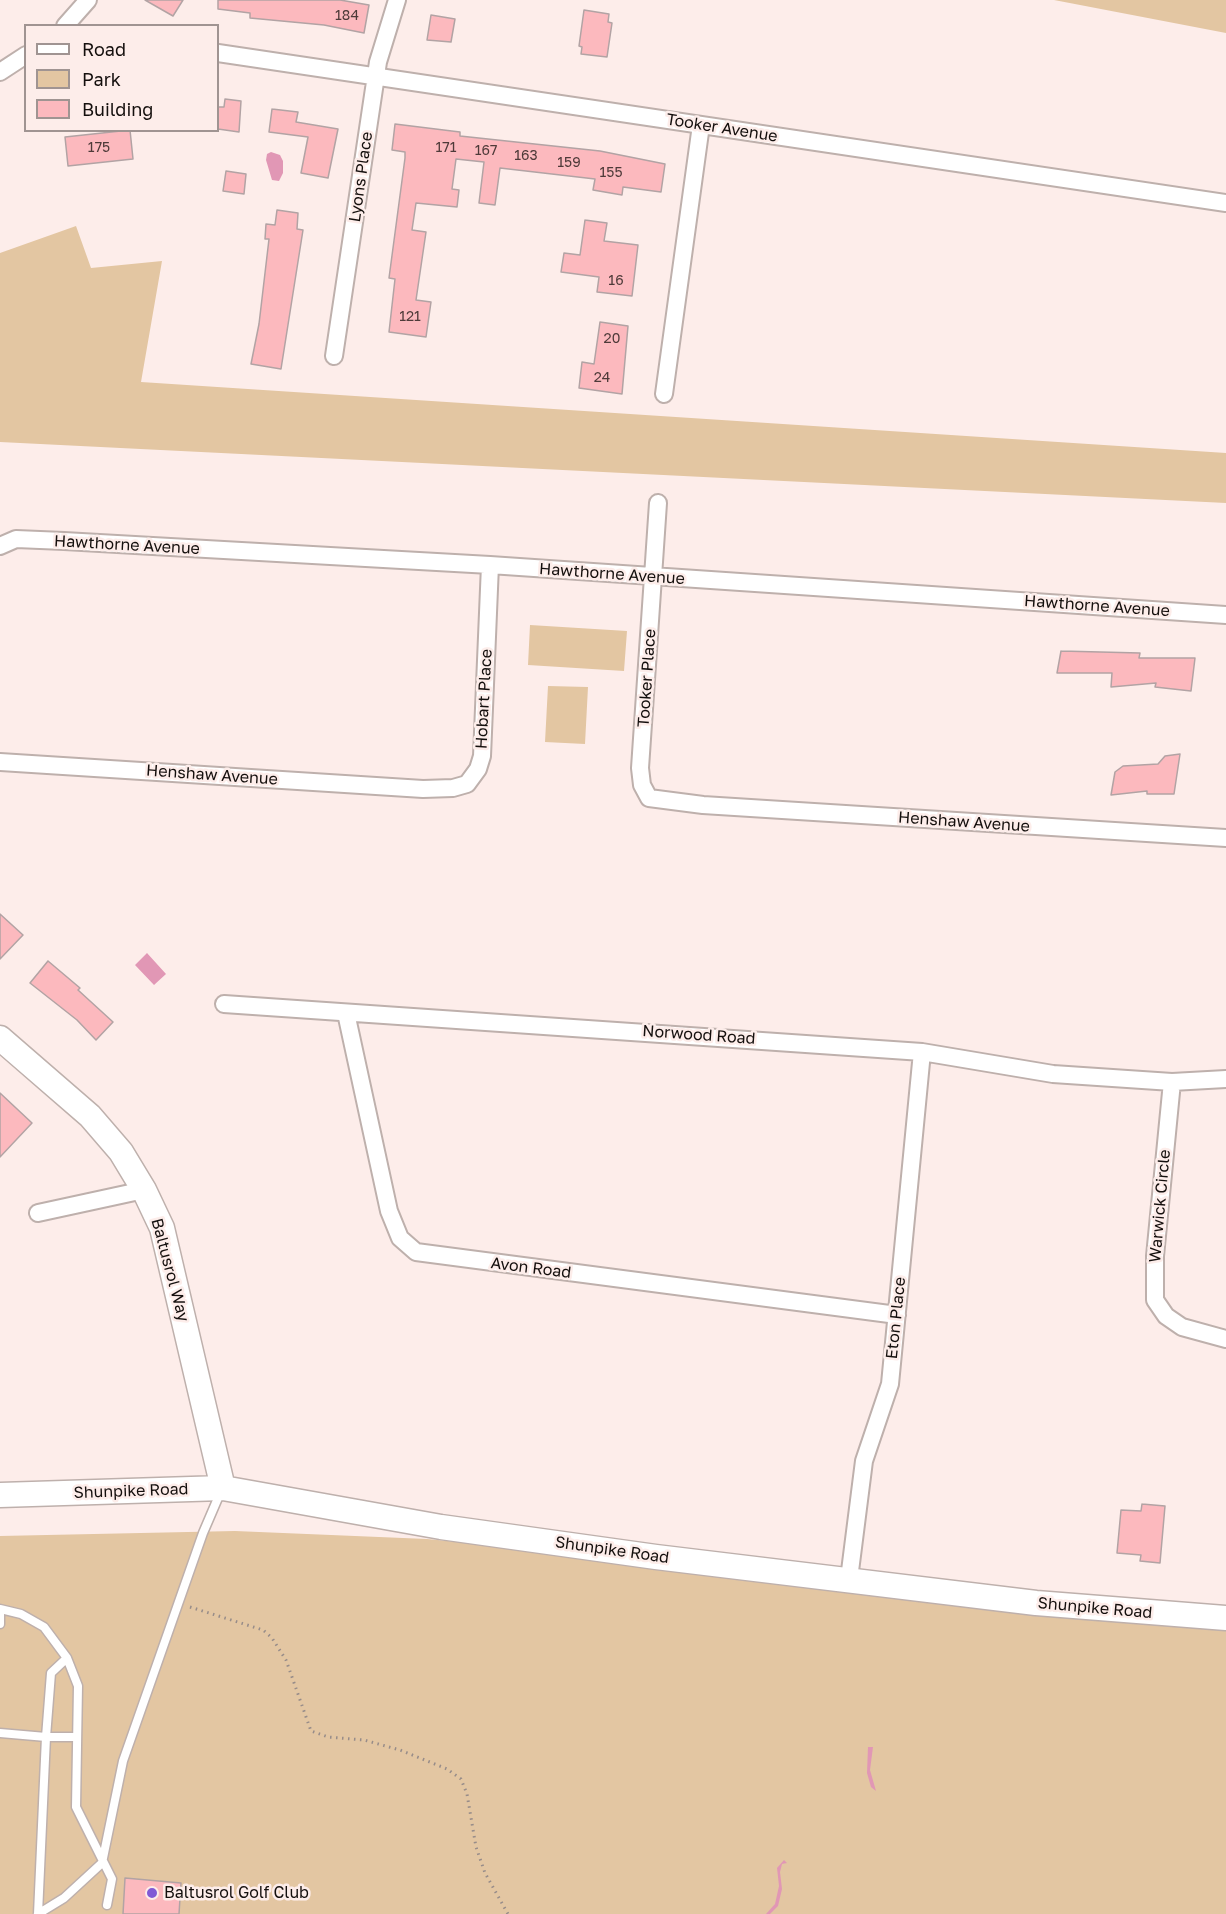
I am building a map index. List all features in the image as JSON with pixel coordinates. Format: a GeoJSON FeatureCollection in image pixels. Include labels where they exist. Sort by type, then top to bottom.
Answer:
{"type":"FeatureCollection","features":[{"type":"Feature","properties":{"kind":"street"},"geometry":{"type":"LineString","coordinates":[[67,24],[88,0]]}},
{"type":"Feature","properties":{"kind":"street","name":"Lyons Place"},"geometry":{"type":"LineString","coordinates":[[334,356],[376,75],[397,0]]}},
{"type":"Feature","properties":{"kind":"street","name":"Tooker Avenue"},"geometry":{"type":"LineString","coordinates":[[219,53],[1226,203]]}},
{"type":"Feature","properties":{"kind":"street"},"geometry":{"type":"LineString","coordinates":[[0,72],[24,55]]}},
{"type":"Feature","properties":{"kind":"street"},"geometry":{"type":"LineString","coordinates":[[664,394],[701,125]]}},
{"type":"Feature","properties":{"kind":"street","name":"Tooker Place"},"geometry":{"type":"LineString","coordinates":[[658,502],[640,768],[642,785],[649,798],[658,801],[703,805]]}},
{"type":"Feature","properties":{"kind":"street","name":"Hawthorne Avenue"},"geometry":{"type":"LineString","coordinates":[[0,546],[16,539],[64,541],[490,565],[654,578],[1226,615]]}},
{"type":"Feature","properties":{"kind":"street","name":"Hobart Place"},"geometry":{"type":"LineString","coordinates":[[423,789],[453,789],[467,784],[478,769],[482,756],[490,565]]}},
{"type":"Feature","properties":{"kind":"street","name":"Henshaw Avenue"},"geometry":{"type":"LineString","coordinates":[[0,762],[423,789]]}},
{"type":"Feature","properties":{"kind":"street","name":"Henshaw Avenue"},"geometry":{"type":"LineString","coordinates":[[703,805],[1226,838]]}},
{"type":"Feature","properties":{"kind":"street","name":"Norwood Road"},"geometry":{"type":"LineString","coordinates":[[224,1004],[922,1052],[1053,1074],[1172,1082]]}},
{"type":"Feature","properties":{"kind":"street","name":"Avon Road"},"geometry":{"type":"LineString","coordinates":[[346,1013],[389,1211],[400,1238],[416,1252],[897,1315]]}},
{"type":"Feature","properties":{"kind":"street","name":"Baltusrol Way"},"geometry":{"type":"LineString","coordinates":[[0,1038],[90,1116],[121,1152],[144,1190],[162,1228],[223,1488]]}},
{"type":"Feature","properties":{"kind":"street","name":"Eton Place"},"geometry":{"type":"LineString","coordinates":[[849,1579],[864,1461],[890,1384],[922,1052]]}},
{"type":"Feature","properties":{"kind":"street"},"geometry":{"type":"LineString","coordinates":[[1172,1082],[1226,1078]]}},
{"type":"Feature","properties":{"kind":"street","name":"Warwick Circle"},"geometry":{"type":"LineString","coordinates":[[1172,1082],[1155,1256],[1155,1300],[1166,1316],[1182,1327],[1226,1338]]}},
{"type":"Feature","properties":{"kind":"street"},"geometry":{"type":"LineString","coordinates":[[38,1213],[144,1190]]}},
{"type":"Feature","properties":{"kind":"street","name":"Shunpike Road"},"geometry":{"type":"LineString","coordinates":[[0,1495],[223,1488],[452,1528],[656,1557],[1036,1603],[1226,1618]]}},
{"type":"Feature","properties":{"kind":"lane"},"geometry":{"type":"LineString","coordinates":[[38,1914],[64,1898],[102,1863],[123,1761],[180,1603],[202,1533],[223,1488]]}},
{"type":"Feature","properties":{"kind":"lane"},"geometry":{"type":"LineString","coordinates":[[0,1624],[0,1609],[21,1614],[44,1628],[67,1658],[78,1686],[76,1807],[112,1879],[107,1905]]}},
{"type":"Feature","properties":{"kind":"lane"},"geometry":{"type":"LineString","coordinates":[[38,1914],[51,1673],[67,1658]]}},
{"type":"Feature","properties":{"kind":"lane"},"geometry":{"type":"LineString","coordinates":[[0,1733],[77,1737]]}},
{"type":"Feature","properties":{"kind":"path"},"geometry":{"type":"LineString","coordinates":[[180,1603],[263,1630],[272,1638],[286,1660],[311,1731],[328,1737],[364,1740],[400,1750],[447,1769],[461,1779],[467,1794],[476,1847],[482,1864],[508,1914]]}},
{"type":"Feature","properties":{"kind":"green space"},"geometry":{"type":"Polygon","coordinates":[[[1054,0],[1226,0],[1226,33],[1054,0]]]}},
{"type":"Feature","properties":{"kind":"green space"},"geometry":{"type":"Polygon","coordinates":[[[76,226],[91,268],[162,261],[141,382],[1226,453],[1226,503],[0,442],[0,253],[76,226]]]}},
{"type":"Feature","properties":{"kind":"green space"},"geometry":{"type":"Polygon","coordinates":[[[530,625],[627,631],[624,671],[528,665],[530,625]]]}},
{"type":"Feature","properties":{"kind":"green space"},"geometry":{"type":"Polygon","coordinates":[[[548,686],[588,687],[585,744],[545,742],[548,686]]]}},
{"type":"Feature","properties":{"kind":"green space"},"geometry":{"type":"Polygon","coordinates":[[[235,1531],[427,1539],[521,1548],[1226,1629],[1226,1914],[0,1914],[0,1536],[235,1531]]]}},
{"type":"Feature","properties":{"kind":"shaded area"},"geometry":{"type":"Polygon","coordinates":[[[271,152],[280,155],[283,161],[283,173],[279,181],[272,180],[266,160],[267,154],[271,152]]]}},
{"type":"Feature","properties":{"kind":"shaded area"},"geometry":{"type":"Polygon","coordinates":[[[147,953],[166,974],[154,985],[135,965],[147,953]]]}},
{"type":"Feature","properties":{"kind":"shaded area"},"geometry":{"type":"Polygon","coordinates":[[[868,1747],[873,1747],[870,1770],[876,1791],[871,1787],[867,1773],[868,1747]]]}},
{"type":"Feature","properties":{"kind":"shaded area"},"geometry":{"type":"Polygon","coordinates":[[[784,1860],[787,1863],[782,1864],[780,1872],[782,1889],[778,1906],[770,1914],[766,1914],[775,1904],[779,1886],[777,1868],[784,1860]]]}},
{"type":"Feature","properties":{"kind":"building"},"geometry":{"type":"Polygon","coordinates":[[[145,0],[183,0],[173,16],[145,0]]]}},
{"type":"Feature","properties":{"kind":"building"},"geometry":{"type":"Polygon","coordinates":[[[218,0],[340,0],[369,5],[364,33],[324,25],[250,18],[250,13],[218,9],[218,0]]]}},
{"type":"Feature","properties":{"kind":"building"},"geometry":{"type":"Polygon","coordinates":[[[584,10],[609,14],[608,22],[612,23],[607,57],[581,54],[582,47],[579,46],[584,10]]]}},
{"type":"Feature","properties":{"kind":"building"},"geometry":{"type":"Polygon","coordinates":[[[431,15],[455,19],[451,42],[427,40],[431,15]]]}},
{"type":"Feature","properties":{"kind":"building"},"geometry":{"type":"Polygon","coordinates":[[[225,99],[241,101],[239,132],[219,129],[219,107],[224,107],[225,99]]]}},
{"type":"Feature","properties":{"kind":"building"},"geometry":{"type":"Polygon","coordinates":[[[272,109],[298,112],[296,122],[338,129],[328,178],[301,173],[308,137],[269,132],[272,109]]]}},
{"type":"Feature","properties":{"kind":"building"},"geometry":{"type":"Polygon","coordinates":[[[395,124],[460,132],[460,136],[600,151],[665,164],[661,192],[623,187],[622,195],[593,190],[595,179],[500,168],[495,205],[479,203],[484,162],[456,159],[452,189],[459,190],[457,207],[416,203],[412,230],[426,232],[416,300],[431,302],[426,337],[389,332],[395,279],[389,278],[405,158],[405,152],[392,150],[395,124]]]}},
{"type":"Feature","properties":{"kind":"building"},"geometry":{"type":"Polygon","coordinates":[[[130,132],[133,159],[68,166],[65,137],[130,132]]]}},
{"type":"Feature","properties":{"kind":"building"},"geometry":{"type":"Polygon","coordinates":[[[226,171],[246,174],[244,194],[223,191],[226,171]]]}},
{"type":"Feature","properties":{"kind":"building"},"geometry":{"type":"Polygon","coordinates":[[[277,210],[298,213],[297,229],[303,230],[281,369],[251,364],[259,324],[269,239],[265,239],[266,224],[275,225],[277,210]]]}},
{"type":"Feature","properties":{"kind":"building"},"geometry":{"type":"Polygon","coordinates":[[[585,220],[607,223],[604,241],[638,245],[632,296],[597,292],[599,277],[561,272],[564,253],[580,255],[585,220]]]}},
{"type":"Feature","properties":{"kind":"building"},"geometry":{"type":"Polygon","coordinates":[[[600,322],[628,326],[622,394],[579,388],[582,362],[594,364],[600,322]]]}},
{"type":"Feature","properties":{"kind":"building"},"geometry":{"type":"Polygon","coordinates":[[[1061,651],[1140,653],[1139,658],[1195,658],[1191,691],[1155,687],[1156,683],[1111,687],[1112,673],[1057,673],[1061,651]]]}},
{"type":"Feature","properties":{"kind":"building"},"geometry":{"type":"Polygon","coordinates":[[[1180,754],[1174,794],[1147,794],[1147,791],[1111,795],[1115,772],[1123,766],[1158,764],[1165,756],[1180,754]]]}},
{"type":"Feature","properties":{"kind":"building"},"geometry":{"type":"Polygon","coordinates":[[[0,914],[23,935],[0,959],[0,914]]]}},
{"type":"Feature","properties":{"kind":"building"},"geometry":{"type":"Polygon","coordinates":[[[48,961],[80,988],[78,990],[113,1022],[96,1040],[77,1020],[30,983],[48,961]]]}},
{"type":"Feature","properties":{"kind":"building"},"geometry":{"type":"Polygon","coordinates":[[[0,1093],[32,1123],[0,1157],[0,1093]]]}},
{"type":"Feature","properties":{"kind":"building"},"geometry":{"type":"Polygon","coordinates":[[[1142,1504],[1165,1506],[1160,1563],[1140,1561],[1141,1555],[1117,1553],[1121,1510],[1141,1511],[1142,1504]]]}},
{"type":"Feature","properties":{"kind":"building","name":"Baltusrol Golf Club"},"geometry":{"type":"Polygon","coordinates":[[[125,1878],[181,1883],[179,1914],[123,1914],[125,1878]]]}},
{"type":"Feature","properties":{"kind":"place","name":"Baltusrol Golf Club"},"geometry":{"type":"Point","coordinates":[152,1893]}}]}
